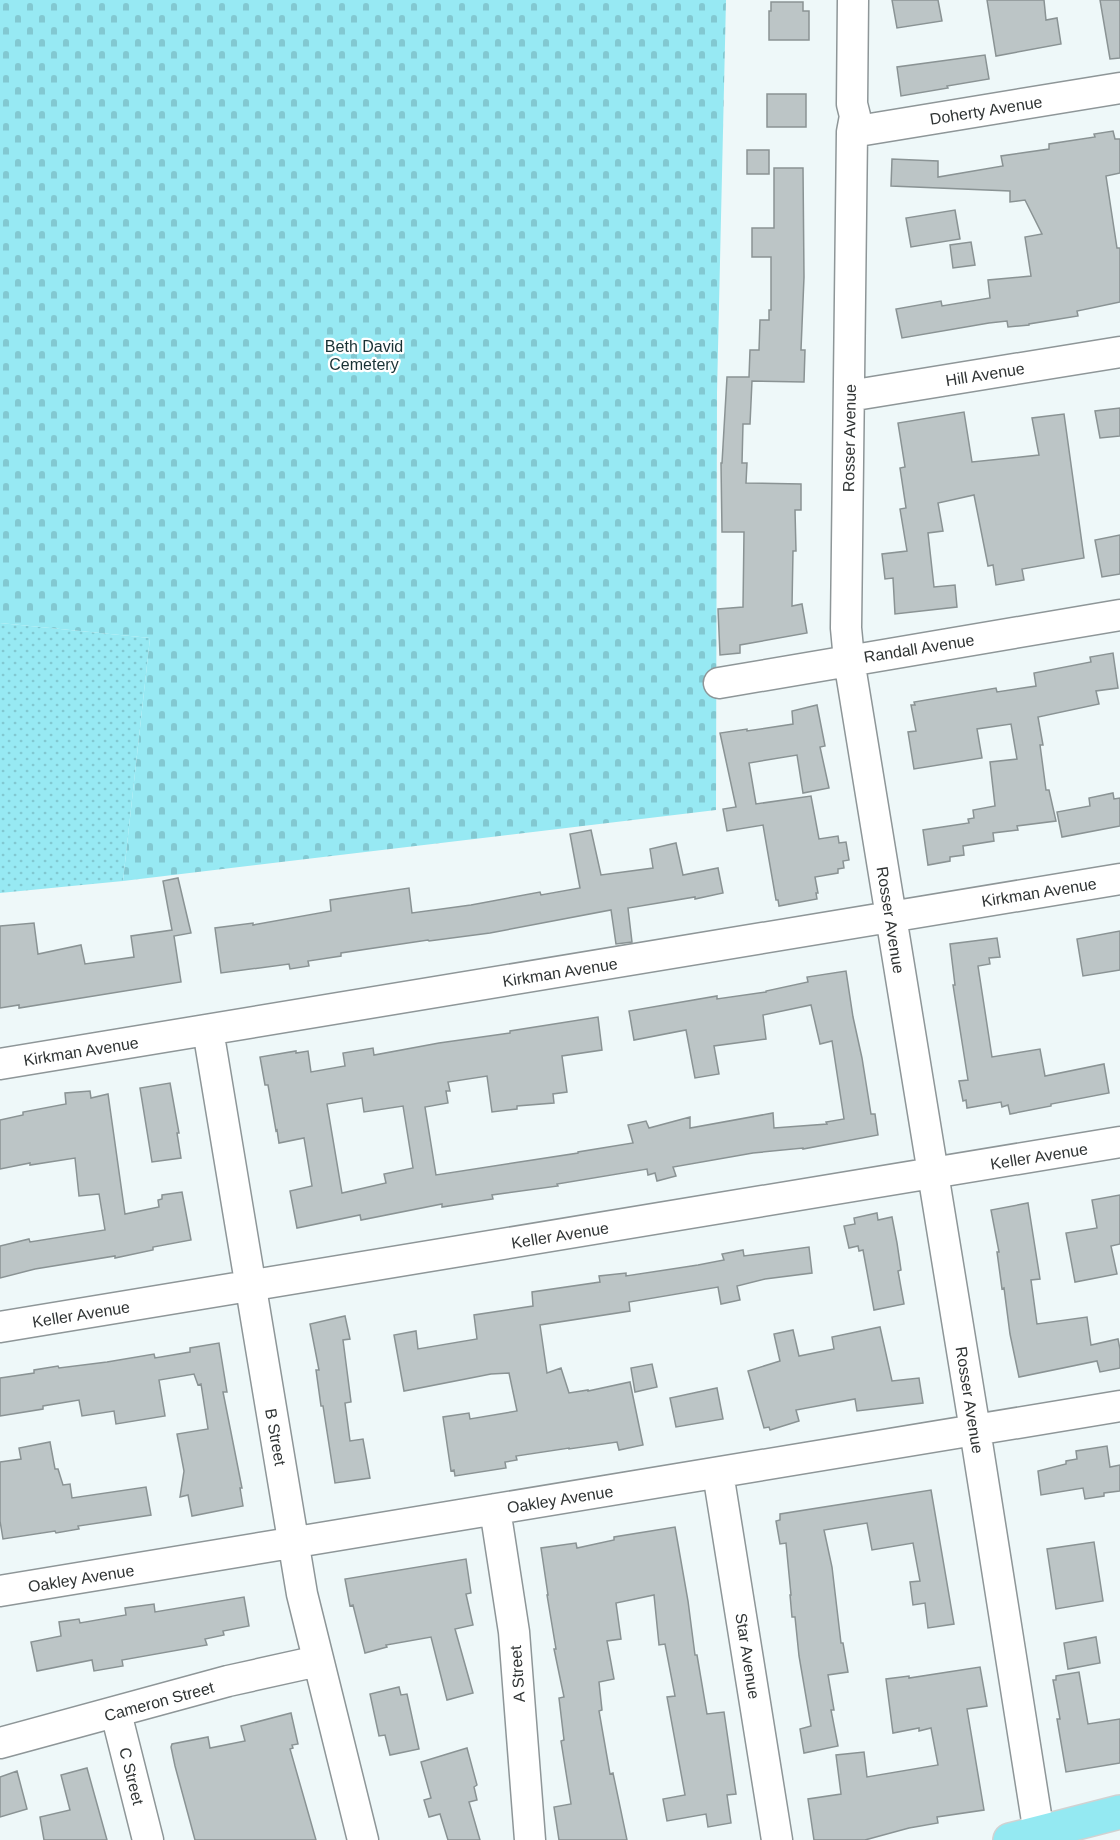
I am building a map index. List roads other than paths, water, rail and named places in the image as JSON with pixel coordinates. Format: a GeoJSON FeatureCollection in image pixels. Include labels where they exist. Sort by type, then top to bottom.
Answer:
{"type":"FeatureCollection","features":[{"type":"Feature","properties":{"kind":"main road"},"geometry":{"type":"LineString","coordinates":[[1030,1838],[1120,1812]]}},
{"type":"Feature","properties":{"kind":"street","name":"Rosser Avenue"},"geometry":{"type":"LineString","coordinates":[[853,0],[852,104],[855,116],[852,132],[846,628],[849,660],[975,1430],[1030,1838]]}},
{"type":"Feature","properties":{"kind":"street","name":"Doherty Avenue"},"geometry":{"type":"LineString","coordinates":[[852,132],[1120,88]]}},
{"type":"Feature","properties":{"kind":"street","name":"Hill Avenue"},"geometry":{"type":"LineString","coordinates":[[849,396],[1120,351]]}},
{"type":"Feature","properties":{"kind":"street","name":"Randall Avenue"},"geometry":{"type":"LineString","coordinates":[[719,683],[1120,615]]}},
{"type":"Feature","properties":{"kind":"street","name":"Kirkman Avenue"},"geometry":{"type":"LineString","coordinates":[[0,1064],[1120,879]]}},
{"type":"Feature","properties":{"kind":"street","name":"B Street"},"geometry":{"type":"LineString","coordinates":[[208,1030],[302,1594],[363,1840]]}},
{"type":"Feature","properties":{"kind":"street","name":"Keller Avenue"},"geometry":{"type":"LineString","coordinates":[[0,1328],[1120,1142]]}},
{"type":"Feature","properties":{"kind":"street","name":"Oakley Avenue"},"geometry":{"type":"LineString","coordinates":[[0,1591],[1120,1406]]}},
{"type":"Feature","properties":{"kind":"street","name":"Star Avenue"},"geometry":{"type":"LineString","coordinates":[[718,1473],[777,1840]]}},
{"type":"Feature","properties":{"kind":"street","name":"A Street"},"geometry":{"type":"LineString","coordinates":[[495,1509],[514,1632],[530,1840]]}},
{"type":"Feature","properties":{"kind":"street","name":"Cameron Street"},"geometry":{"type":"LineString","coordinates":[[0,1743],[228,1681],[318,1661]]}},
{"type":"Feature","properties":{"kind":"street","name":"C Street"},"geometry":{"type":"LineString","coordinates":[[116,1713],[148,1840]]}},
{"type":"Feature","properties":{"kind":"park label","name":"Beth David Cemetery"},"geometry":{"type":"Point","coordinates":[364,355]}}]}
